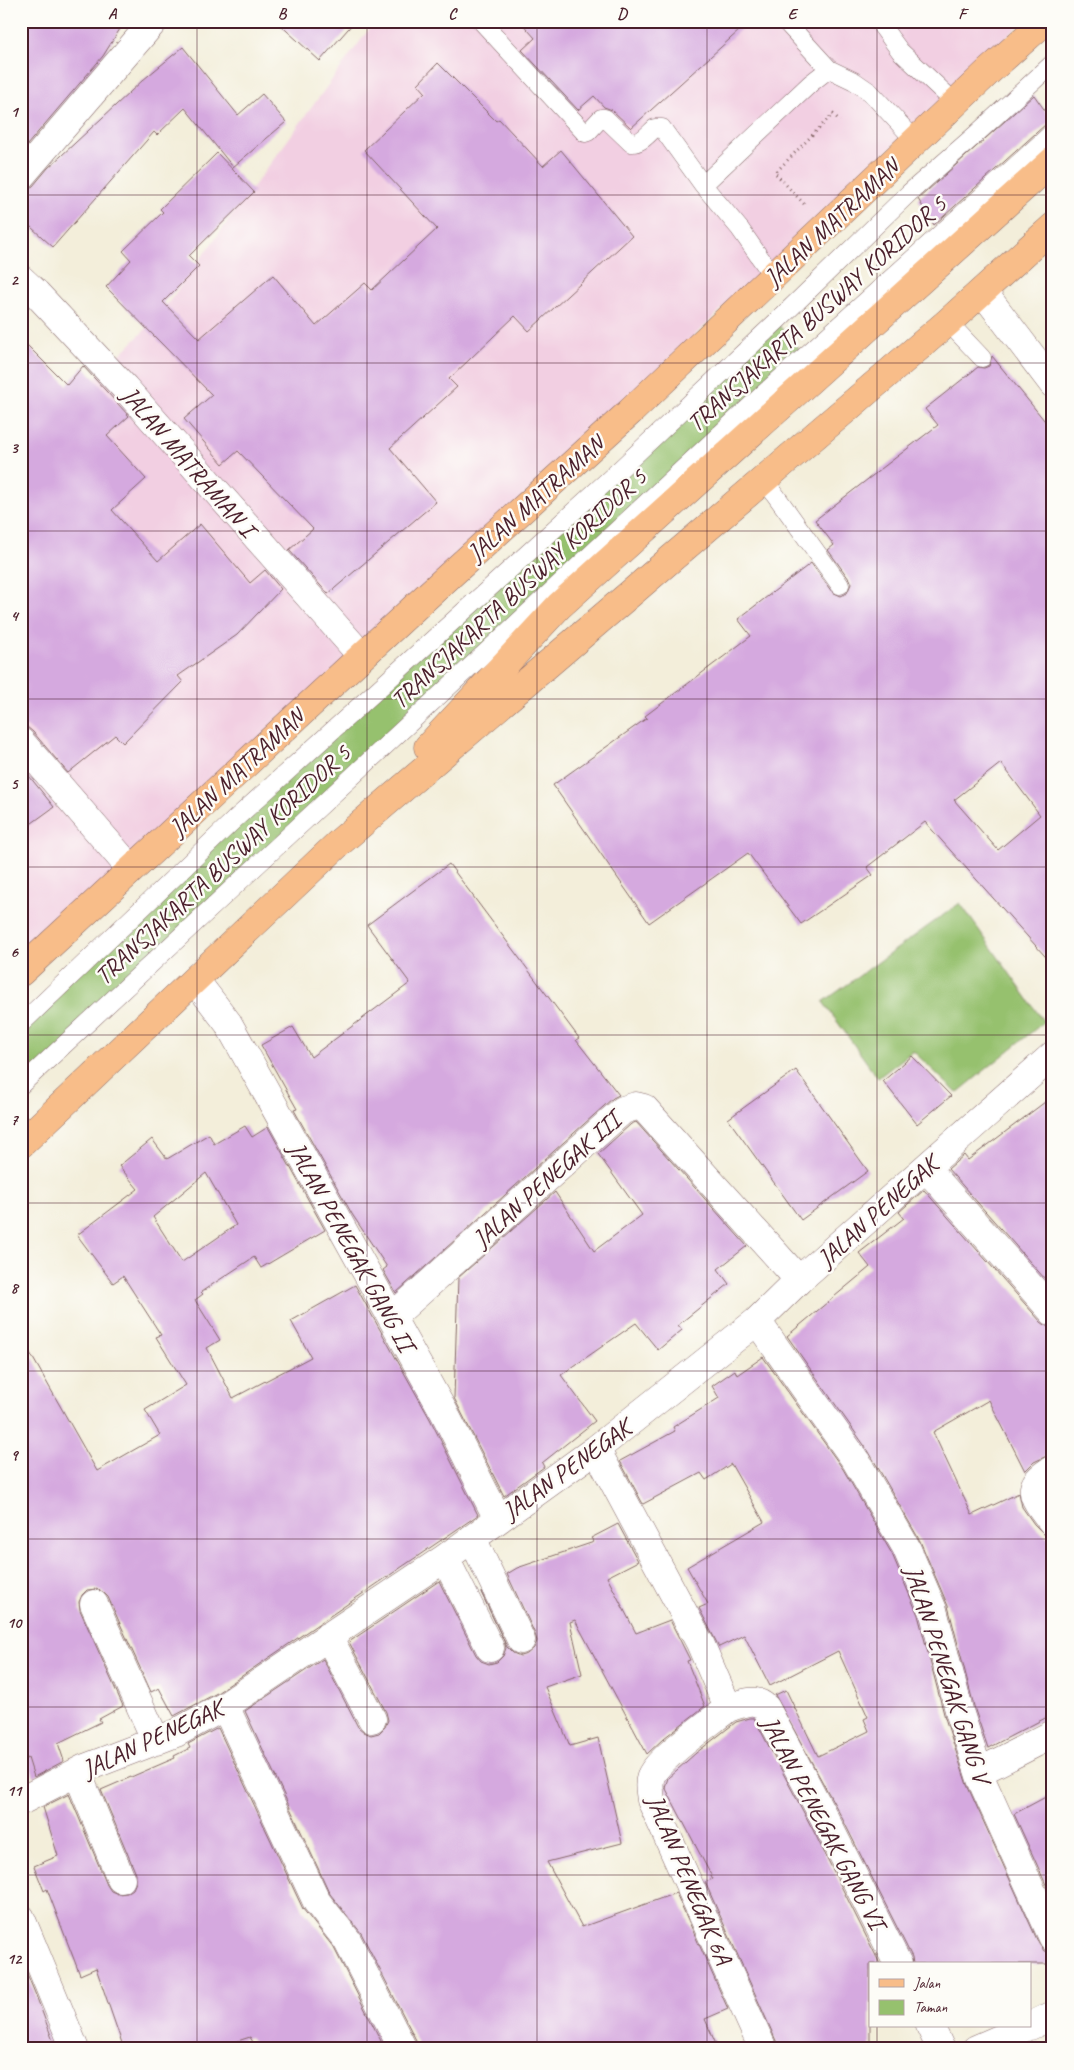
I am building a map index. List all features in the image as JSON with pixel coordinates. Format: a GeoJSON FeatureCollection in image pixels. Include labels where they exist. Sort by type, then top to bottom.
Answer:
{"type":"FeatureCollection","features":[{"type":"Feature","properties":{"kind":"main road","name":"JALAN MATRAMAN"},"geometry":{"type":"LineString","coordinates":[[21,958],[353,646],[569,455],[952,99],[1027,21]]}},
{"type":"Feature","properties":{"kind":"main road","name":"JALAN MATRAMAN"},"geometry":{"type":"LineString","coordinates":[[21,972],[630,412],[989,71],[1045,21]]}},
{"type":"Feature","properties":{"kind":"main road"},"geometry":{"type":"LineString","coordinates":[[340,842],[559,606],[1053,161]]}},
{"type":"Feature","properties":{"kind":"main road"},"geometry":{"type":"LineString","coordinates":[[21,1144],[340,842],[983,292],[1053,228]]}},
{"type":"Feature","properties":{"kind":"street"},"geometry":{"type":"LineString","coordinates":[[21,176],[154,21]]}},
{"type":"Feature","properties":{"kind":"street","name":"JALAN MATRAMAN I"},"geometry":{"type":"LineString","coordinates":[[21,279],[124,388],[353,646]]}},
{"type":"Feature","properties":{"kind":"street"},"geometry":{"type":"LineString","coordinates":[[983,292],[1053,384]]}},
{"type":"Feature","properties":{"kind":"street"},"geometry":{"type":"LineString","coordinates":[[21,742],[124,861]]}},
{"type":"Feature","properties":{"kind":"street","name":"JALAN PENEGAK GANG II"},"geometry":{"type":"LineString","coordinates":[[195,980],[228,1023],[444,1412],[498,1520]]}},
{"type":"Feature","properties":{"kind":"street","name":"JALAN PENEGAK"},"geometry":{"type":"LineString","coordinates":[[21,1800],[77,1772],[176,1732],[225,1706],[445,1558],[596,1450],[757,1321],[799,1280],[1053,1055]]}},
{"type":"Feature","properties":{"kind":"street","name":"JALAN PENEGAK III"},"geometry":{"type":"LineString","coordinates":[[392,1317],[623,1110],[631,1106],[644,1108],[799,1280]]}},
{"type":"Feature","properties":{"kind":"street"},"geometry":{"type":"LineString","coordinates":[[926,1168],[1053,1312]]}},
{"type":"Feature","properties":{"kind":"street","name":"JALAN PENEGAK GANG V"},"geometry":{"type":"LineString","coordinates":[[757,1321],[856,1462],[906,1547],[933,1610],[960,1714],[979,1772],[1053,1938]]}},
{"type":"Feature","properties":{"kind":"street","name":"JALAN PENEGAK GANG VI"},"geometry":{"type":"LineString","coordinates":[[596,1450],[684,1612],[728,1708],[754,1701],[762,1703],[766,1708],[827,1823],[897,1962]]}},
{"type":"Feature","properties":{"kind":"street"},"geometry":{"type":"LineString","coordinates":[[1053,1469],[1040,1476],[1035,1482],[1033,1490],[1036,1500],[1053,1523]]}},
{"type":"Feature","properties":{"kind":"street"},"geometry":{"type":"LineString","coordinates":[[472,1538],[521,1640]]}},
{"type":"Feature","properties":{"kind":"street"},"geometry":{"type":"LineString","coordinates":[[445,1558],[490,1648]]}},
{"type":"Feature","properties":{"kind":"street"},"geometry":{"type":"LineString","coordinates":[[94,1604],[156,1741]]}},
{"type":"Feature","properties":{"kind":"street"},"geometry":{"type":"LineString","coordinates":[[328,1636],[372,1719]]}},
{"type":"Feature","properties":{"kind":"street"},"geometry":{"type":"LineString","coordinates":[[225,1706],[317,1902],[347,1940],[403,2049]]}},
{"type":"Feature","properties":{"kind":"street","name":"JALAN PENEGAK 6A"},"geometry":{"type":"LineString","coordinates":[[728,1708],[661,1762],[652,1774],[649,1784],[652,1800],[763,2049]]}},
{"type":"Feature","properties":{"kind":"street"},"geometry":{"type":"LineString","coordinates":[[979,1772],[1053,1734]]}},
{"type":"Feature","properties":{"kind":"street"},"geometry":{"type":"LineString","coordinates":[[77,1772],[121,1879]]}},
{"type":"Feature","properties":{"kind":"street"},"geometry":{"type":"LineString","coordinates":[[21,1918],[75,2049]]}},
{"type":"Feature","properties":{"kind":"street"},"geometry":{"type":"LineString","coordinates":[[976,2049],[1027,2033],[1053,2015]]}},
{"type":"Feature","properties":{"kind":"street"},"geometry":{"type":"LineString","coordinates":[[931,2028],[941,2049]]}},
{"type":"Feature","properties":{"kind":"lane"},"geometry":{"type":"LineString","coordinates":[[481,21],[585,133],[601,118],[605,118],[634,144],[641,141],[655,128],[660,127],[768,268]]}},
{"type":"Feature","properties":{"kind":"lane"},"geometry":{"type":"LineString","coordinates":[[785,21],[829,69],[854,81],[870,92],[911,136]]}},
{"type":"Feature","properties":{"kind":"lane"},"geometry":{"type":"LineString","coordinates":[[878,21],[900,51],[952,99]]}},
{"type":"Feature","properties":{"kind":"lane","name":"TRANSJAKARTA BUSWAY KORIDOR 5"},"geometry":{"type":"LineString","coordinates":[[21,1024],[234,820],[616,473],[909,193],[1053,63]]}},
{"type":"Feature","properties":{"kind":"lane"},"geometry":{"type":"LineString","coordinates":[[703,185],[811,83],[829,69]]}},
{"type":"Feature","properties":{"kind":"lane","name":"TRANSJAKARTA BUSWAY KORIDOR 5"},"geometry":{"type":"LineString","coordinates":[[21,1085],[762,395],[1053,132]]}},
{"type":"Feature","properties":{"kind":"lane"},"geometry":{"type":"LineString","coordinates":[[948,322],[982,358]]}},
{"type":"Feature","properties":{"kind":"lane"},"geometry":{"type":"LineString","coordinates":[[764,479],[840,585]]}},
{"type":"Feature","properties":{"kind":"path"},"geometry":{"type":"LineString","coordinates":[[820,220],[775,173],[833,114],[840,121]]}},
{"type":"Feature","properties":{"kind":"shaded area"},"geometry":{"type":"Polygon","coordinates":[[[375,21],[1024,21],[569,455],[21,958],[21,452],[157,318],[375,21]]]}},
{"type":"Feature","properties":{"kind":"green space"},"geometry":{"type":"Polygon","coordinates":[[[776,322],[805,356],[21,1085],[21,1024],[776,322]]]}},
{"type":"Feature","properties":{"kind":"green space"},"geometry":{"type":"Polygon","coordinates":[[[960,903],[1044,1022],[957,1093],[913,1051],[878,1078],[823,1002],[960,903]]]}},
{"type":"Feature","properties":{"kind":"building"},"geometry":{"type":"Polygon","coordinates":[[[21,21],[125,21],[103,56],[21,152],[21,21]]]}},
{"type":"Feature","properties":{"kind":"building"},"geometry":{"type":"Polygon","coordinates":[[[276,21],[355,21],[320,61],[276,21]]]}},
{"type":"Feature","properties":{"kind":"building"},"geometry":{"type":"Polygon","coordinates":[[[520,21],[750,21],[631,128],[612,110],[604,107],[594,96],[578,110],[522,50],[535,38],[520,21]]]}},
{"type":"Feature","properties":{"kind":"building"},"geometry":{"type":"Polygon","coordinates":[[[183,47],[238,115],[262,94],[286,122],[233,167],[185,108],[157,135],[154,132],[53,247],[21,218],[21,193],[33,186],[48,168],[143,80],[183,47]]]}},
{"type":"Feature","properties":{"kind":"building"},"geometry":{"type":"Polygon","coordinates":[[[438,63],[496,121],[499,119],[543,166],[561,150],[632,236],[529,331],[515,316],[449,379],[457,387],[390,448],[436,502],[328,594],[289,550],[313,529],[238,451],[223,464],[184,419],[212,395],[106,287],[131,260],[123,251],[163,212],[160,209],[217,153],[254,192],[189,256],[199,266],[163,302],[199,339],[273,275],[316,326],[365,283],[372,290],[437,229],[364,150],[425,92],[418,84],[438,63]]]}},
{"type":"Feature","properties":{"kind":"building"},"geometry":{"type":"Polygon","coordinates":[[[1034,95],[1053,122],[1046,124],[934,225],[918,199],[1034,95]]]}},
{"type":"Feature","properties":{"kind":"building"},"geometry":{"type":"Polygon","coordinates":[[[21,339],[67,385],[83,366],[129,416],[107,436],[146,479],[112,510],[158,561],[200,524],[250,583],[265,570],[281,589],[237,635],[178,676],[183,682],[123,743],[115,735],[68,773],[33,732],[27,727],[21,727],[21,339]]]}},
{"type":"Feature","properties":{"kind":"building"},"geometry":{"type":"Polygon","coordinates":[[[992,356],[1053,431],[1053,965],[925,822],[867,867],[873,875],[801,924],[748,853],[649,923],[553,785],[647,718],[645,716],[751,636],[738,619],[811,563],[832,592],[841,596],[847,593],[851,584],[849,579],[828,550],[834,545],[815,520],[938,425],[925,409],[978,367],[984,368],[989,366],[992,356]],[[1001,763],[954,800],[998,850],[1040,815],[1001,763]]]}},
{"type":"Feature","properties":{"kind":"building"},"geometry":{"type":"Polygon","coordinates":[[[21,766],[54,807],[21,831],[21,766]]]}},
{"type":"Feature","properties":{"kind":"building"},"geometry":{"type":"Polygon","coordinates":[[[449,864],[579,1038],[576,1040],[619,1095],[613,1098],[396,1293],[383,1270],[387,1267],[352,1214],[294,1110],[297,1109],[261,1045],[293,1027],[311,1057],[410,983],[367,925],[449,864]]]}},
{"type":"Feature","properties":{"kind":"building"},"geometry":{"type":"Polygon","coordinates":[[[912,1056],[951,1096],[917,1124],[883,1081],[912,1056]]]}},
{"type":"Feature","properties":{"kind":"building"},"geometry":{"type":"Polygon","coordinates":[[[796,1070],[868,1171],[801,1220],[728,1119],[796,1070]]]}},
{"type":"Feature","properties":{"kind":"building"},"geometry":{"type":"Polygon","coordinates":[[[1053,1096],[1053,1288],[948,1169],[964,1155],[968,1160],[1053,1096]]]}},
{"type":"Feature","properties":{"kind":"building"},"geometry":{"type":"Polygon","coordinates":[[[636,1122],[747,1246],[718,1269],[729,1284],[678,1325],[682,1330],[658,1350],[636,1323],[561,1375],[595,1421],[542,1463],[544,1467],[504,1496],[454,1398],[458,1278],[555,1192],[594,1251],[642,1215],[598,1154],[631,1124],[636,1122]]]}},
{"type":"Feature","properties":{"kind":"building"},"geometry":{"type":"Polygon","coordinates":[[[245,1126],[252,1137],[268,1127],[325,1230],[261,1268],[254,1257],[201,1292],[203,1294],[195,1300],[220,1340],[207,1348],[233,1398],[311,1357],[291,1321],[355,1285],[430,1419],[478,1515],[217,1693],[174,1716],[159,1688],[151,1692],[108,1597],[96,1589],[87,1590],[79,1602],[80,1610],[123,1706],[99,1719],[101,1722],[58,1743],[64,1761],[34,1777],[28,1758],[21,1761],[21,1337],[97,1471],[160,1435],[145,1410],[186,1385],[156,1337],[161,1335],[123,1276],[113,1283],[77,1235],[138,1189],[119,1166],[152,1139],[167,1159],[209,1134],[214,1144],[245,1126]],[[206,1173],[153,1217],[182,1262],[236,1225],[206,1173]]]}},
{"type":"Feature","properties":{"kind":"building"},"geometry":{"type":"Polygon","coordinates":[[[924,1190],[1041,1322],[1048,1327],[1053,1327],[1053,1453],[1034,1462],[1025,1471],[989,1400],[933,1432],[972,1515],[1019,1493],[1022,1507],[1034,1524],[1047,1537],[1053,1538],[1053,1714],[988,1748],[975,1710],[948,1606],[920,1541],[869,1452],[787,1336],[870,1267],[859,1253],[904,1218],[899,1212],[924,1190]]]}},
{"type":"Feature","properties":{"kind":"building"},"geometry":{"type":"Polygon","coordinates":[[[763,1357],[843,1469],[892,1554],[918,1615],[945,1718],[967,1785],[1039,1944],[1044,1951],[1053,1953],[1053,1964],[1032,1964],[1032,1962],[913,1962],[912,1957],[841,1816],[775,1695],[786,1690],[818,1756],[869,1731],[864,1719],[868,1717],[838,1651],[770,1686],[744,1635],[719,1647],[699,1608],[708,1604],[687,1567],[764,1522],[731,1464],[706,1480],[701,1473],[643,1504],[620,1461],[675,1431],[673,1427],[719,1398],[712,1386],[735,1370],[737,1375],[763,1357]]]}},
{"type":"Feature","properties":{"kind":"building"},"geometry":{"type":"Polygon","coordinates":[[[618,1524],[638,1561],[607,1577],[636,1633],[670,1620],[690,1660],[687,1661],[705,1706],[647,1754],[575,1620],[570,1622],[582,1674],[545,1687],[570,1746],[598,1738],[622,1843],[547,1862],[582,1927],[676,1893],[728,2009],[705,2019],[718,2049],[418,2049],[417,2042],[361,1933],[330,1894],[245,1711],[323,1659],[358,1727],[371,1735],[379,1733],[385,1727],[388,1720],[386,1712],[349,1642],[439,1581],[476,1655],[481,1661],[489,1664],[497,1662],[503,1656],[506,1648],[481,1592],[507,1647],[513,1653],[520,1656],[527,1654],[534,1648],[537,1641],[507,1574],[517,1568],[594,1542],[591,1538],[618,1524]]]}},
{"type":"Feature","properties":{"kind":"building"},"geometry":{"type":"Polygon","coordinates":[[[754,1718],[879,1962],[869,1962],[870,2049],[778,2049],[705,1882],[713,1879],[665,1787],[668,1778],[736,1722],[754,1718]]]}},
{"type":"Feature","properties":{"kind":"building"},"geometry":{"type":"Polygon","coordinates":[[[218,1728],[303,1909],[334,1948],[385,2049],[257,2049],[250,2037],[213,2049],[124,2049],[96,1968],[80,1975],[47,1889],[44,1891],[34,1866],[58,1856],[43,1807],[69,1794],[107,1885],[111,1891],[118,1894],[127,1893],[133,1889],[136,1882],[136,1874],[101,1790],[175,1758],[174,1756],[190,1748],[188,1744],[218,1728]]]}},
{"type":"Feature","properties":{"kind":"building"},"geometry":{"type":"Polygon","coordinates":[[[1053,1793],[1053,1900],[1014,1814],[1053,1793]]]}},
{"type":"Feature","properties":{"kind":"building"},"geometry":{"type":"Polygon","coordinates":[[[21,1964],[23,1964],[37,1998],[56,2049],[21,2049],[21,1964]]]}}]}
